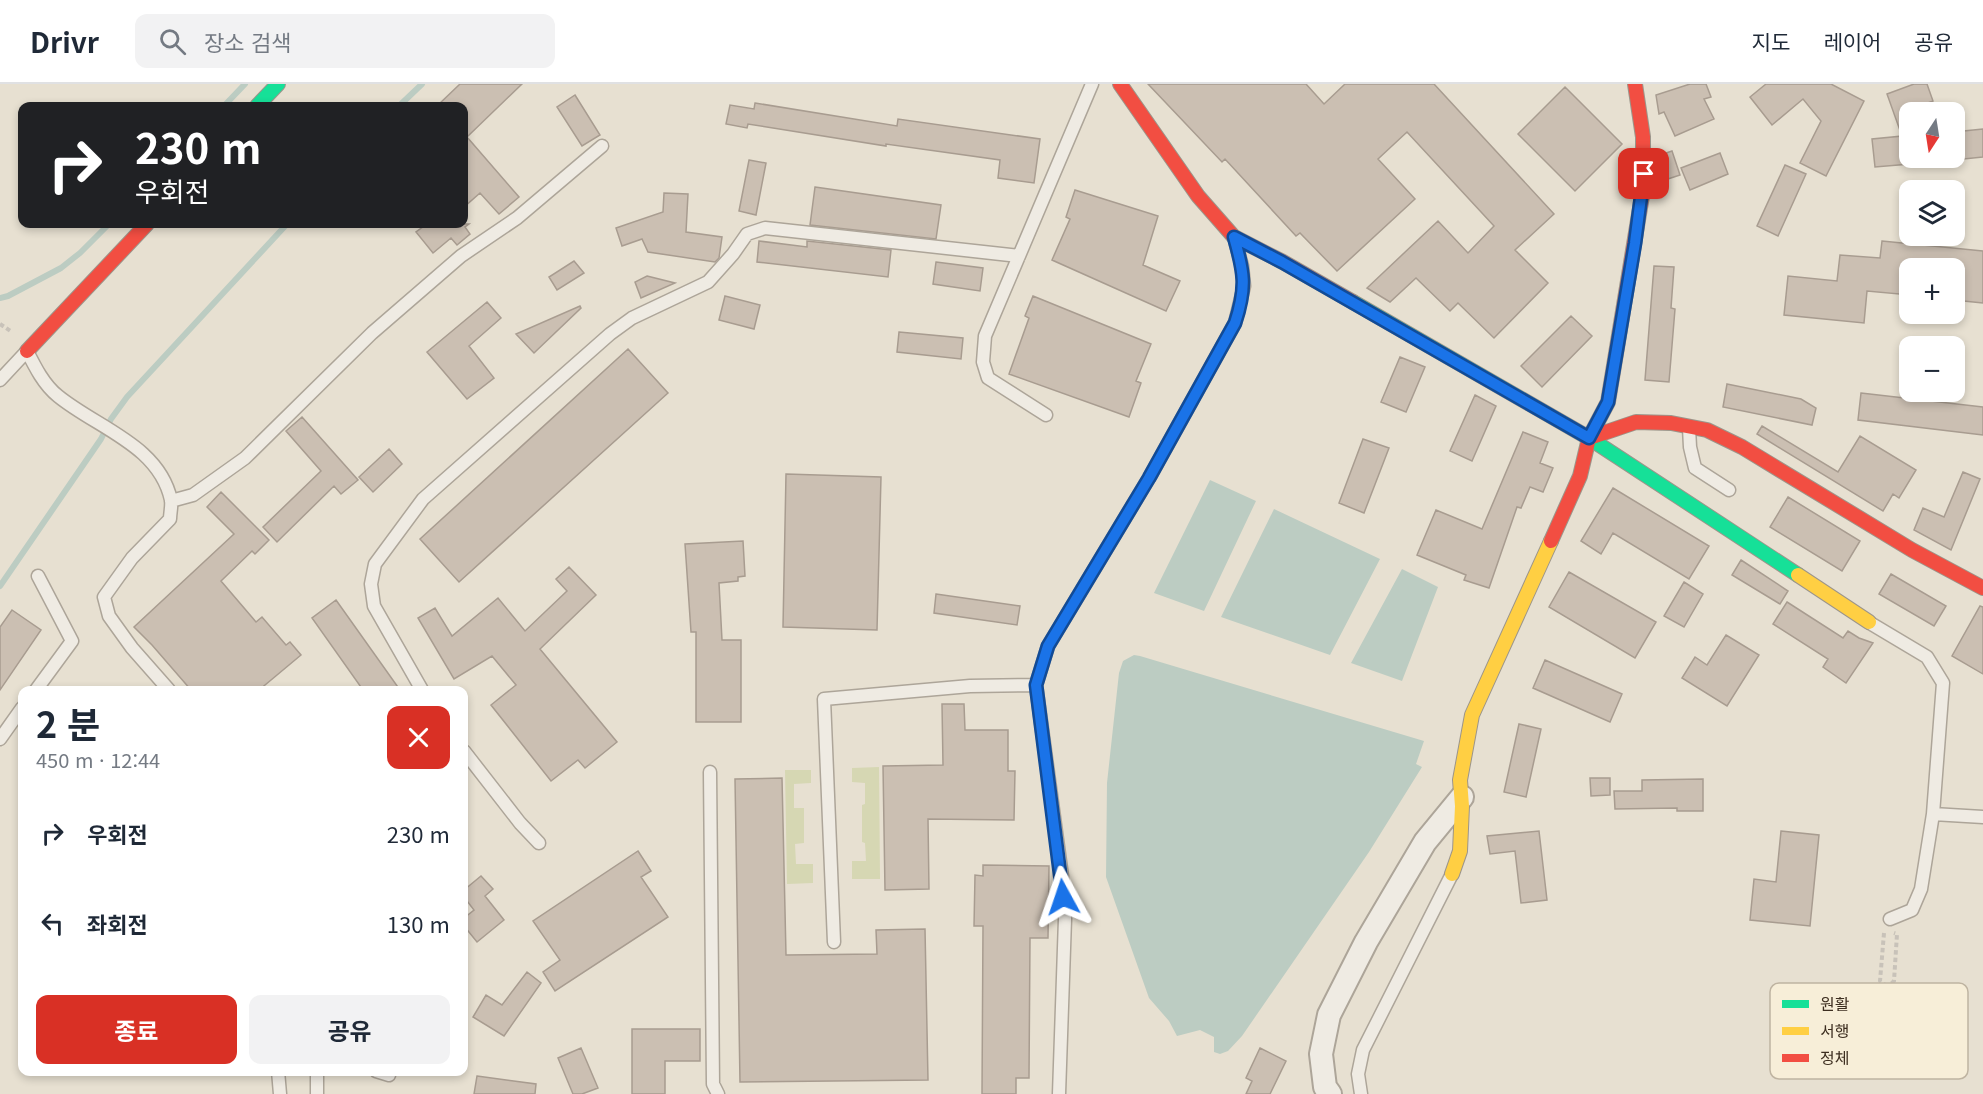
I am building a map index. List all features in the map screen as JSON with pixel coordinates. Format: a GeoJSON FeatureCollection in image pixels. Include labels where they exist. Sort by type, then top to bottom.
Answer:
{"type":"FeatureCollection","features":[{"type":"Feature","properties":{"kind":"street"},"geometry":{"type":"LineString","coordinates":[[261,102],[278,84]]}},
{"type":"Feature","properties":{"kind":"street"},"geometry":{"type":"LineString","coordinates":[[1120,84],[1198,196],[1234,237],[1282,262],[1589,438],[1869,622]]}},
{"type":"Feature","properties":{"kind":"street"},"geometry":{"type":"LineString","coordinates":[[1452,874],[1460,851],[1462,797],[1460,780],[1472,715],[1580,476],[1589,438],[1608,402],[1643,190],[1646,159],[1643,126],[1635,84]]}},
{"type":"Feature","properties":{"kind":"street"},"geometry":{"type":"LineString","coordinates":[[27,351],[143,228]]}},
{"type":"Feature","properties":{"kind":"street"},"geometry":{"type":"LineString","coordinates":[[1589,438],[1636,422],[1671,423],[1707,430],[1743,447],[1912,550],[1983,588]]}},
{"type":"Feature","properties":{"kind":"street"},"geometry":{"type":"LineString","coordinates":[[1330,1094],[1325,1087],[1321,1054],[1329,1015],[1366,942],[1425,842],[1462,797]]}},
{"type":"Feature","properties":{"kind":"lane"},"geometry":{"type":"LineString","coordinates":[[1046,415],[988,378],[983,362],[985,336],[1092,84]]}},
{"type":"Feature","properties":{"kind":"lane"},"geometry":{"type":"LineString","coordinates":[[171,501],[193,495],[245,458],[380,326],[461,256],[517,218],[602,146]]}},
{"type":"Feature","properties":{"kind":"lane"},"geometry":{"type":"LineString","coordinates":[[420,686],[374,606],[371,584],[375,564],[393,538],[423,499],[610,334],[632,318],[708,282],[747,234],[765,228],[1019,256]]}},
{"type":"Feature","properties":{"kind":"lane"},"geometry":{"type":"LineString","coordinates":[[1059,1094],[1065,919],[1062,876],[1036,685],[1048,646],[1149,478],[1235,323],[1241,306],[1244,286],[1242,266],[1234,237]]}},
{"type":"Feature","properties":{"kind":"lane"},"geometry":{"type":"LineString","coordinates":[[0,380],[27,351],[39,374],[57,395],[119,436],[150,460],[162,478],[171,501],[170,519],[132,558],[104,597],[109,616],[132,648],[165,686]]}},
{"type":"Feature","properties":{"kind":"lane"},"geometry":{"type":"LineString","coordinates":[[1689,426],[1690,447],[1695,468],[1729,490]]}},
{"type":"Feature","properties":{"kind":"lane"},"geometry":{"type":"LineString","coordinates":[[38,576],[72,641],[39,686]]}},
{"type":"Feature","properties":{"kind":"lane"},"geometry":{"type":"LineString","coordinates":[[1869,622],[1928,657],[1943,683],[1934,814],[1921,889],[1912,910],[1890,918]]}},
{"type":"Feature","properties":{"kind":"lane"},"geometry":{"type":"LineString","coordinates":[[834,942],[824,699],[970,686],[1036,685]]}},
{"type":"Feature","properties":{"kind":"lane"},"geometry":{"type":"LineString","coordinates":[[0,739],[18,714]]}},
{"type":"Feature","properties":{"kind":"lane"},"geometry":{"type":"LineString","coordinates":[[468,756],[520,823],[539,843]]}},
{"type":"Feature","properties":{"kind":"lane"},"geometry":{"type":"LineString","coordinates":[[710,772],[713,1084],[718,1094]]}},
{"type":"Feature","properties":{"kind":"lane"},"geometry":{"type":"LineString","coordinates":[[1934,814],[1983,817]]}},
{"type":"Feature","properties":{"kind":"lane"},"geometry":{"type":"LineString","coordinates":[[1361,1094],[1358,1074],[1363,1050],[1452,874]]}},
{"type":"Feature","properties":{"kind":"lane"},"geometry":{"type":"LineString","coordinates":[[278,1076],[280,1094]]}},
{"type":"Feature","properties":{"kind":"lane"},"geometry":{"type":"LineString","coordinates":[[317,1076],[317,1094]]}},
{"type":"Feature","properties":{"kind":"path"},"geometry":{"type":"LineString","coordinates":[[1883,983],[1880,981],[1884,933],[1890,930],[1897,934],[1892,983]]}},
{"type":"Feature","properties":{"kind":"green space"},"geometry":{"type":"Polygon","coordinates":[[[879,767],[880,879],[852,879],[852,861],[866,861],[865,843],[862,842],[862,805],[865,804],[865,783],[852,782],[852,768],[879,767]]]}},
{"type":"Feature","properties":{"kind":"green space"},"geometry":{"type":"Polygon","coordinates":[[[785,770],[811,770],[811,783],[794,784],[794,808],[804,808],[804,843],[795,844],[796,864],[813,864],[813,883],[787,884],[785,770]]]}},
{"type":"Feature","properties":{"kind":"shaded area"},"geometry":{"type":"Polygon","coordinates":[[[1210,480],[1256,501],[1204,611],[1154,593],[1210,480]]]}},
{"type":"Feature","properties":{"kind":"shaded area"},"geometry":{"type":"Polygon","coordinates":[[[1274,509],[1380,559],[1330,655],[1221,617],[1274,509]]]}},
{"type":"Feature","properties":{"kind":"shaded area"},"geometry":{"type":"Polygon","coordinates":[[[1402,569],[1438,587],[1402,681],[1351,663],[1402,569]]]}},
{"type":"Feature","properties":{"kind":"shaded area"},"geometry":{"type":"Polygon","coordinates":[[[1134,655],[1424,741],[1416,764],[1422,767],[1369,852],[1242,1036],[1228,1051],[1220,1054],[1214,1052],[1214,1037],[1200,1030],[1177,1036],[1169,1021],[1149,998],[1106,877],[1107,783],[1119,673],[1123,661],[1134,655]]]}},
{"type":"Feature","properties":{"kind":"building"},"geometry":{"type":"Polygon","coordinates":[[[460,84],[522,84],[468,136],[468,102],[441,102],[460,84]]]}},
{"type":"Feature","properties":{"kind":"building"},"geometry":{"type":"Polygon","coordinates":[[[1148,84],[1306,84],[1324,104],[1345,84],[1434,84],[1554,214],[1515,250],[1548,283],[1494,338],[1458,303],[1450,311],[1416,278],[1390,302],[1367,288],[1438,221],[1468,253],[1494,226],[1407,132],[1378,159],[1415,199],[1337,271],[1300,233],[1296,236],[1225,159],[1222,162],[1148,84]]]}},
{"type":"Feature","properties":{"kind":"building"},"geometry":{"type":"Polygon","coordinates":[[[1690,84],[1706,84],[1711,97],[1704,99],[1714,119],[1675,136],[1664,112],[1659,114],[1656,95],[1690,84]]]}},
{"type":"Feature","properties":{"kind":"building"},"geometry":{"type":"Polygon","coordinates":[[[1766,84],[1831,84],[1864,101],[1826,176],[1800,163],[1821,121],[1803,99],[1772,125],[1750,97],[1766,84]]]}},
{"type":"Feature","properties":{"kind":"building"},"geometry":{"type":"Polygon","coordinates":[[[1914,84],[1927,84],[1933,101],[1899,102],[1899,128],[1887,94],[1914,84]]]}},
{"type":"Feature","properties":{"kind":"building"},"geometry":{"type":"Polygon","coordinates":[[[1565,87],[1622,144],[1575,191],[1518,134],[1565,87]]]}},
{"type":"Feature","properties":{"kind":"building"},"geometry":{"type":"Polygon","coordinates":[[[575,95],[600,135],[582,146],[557,107],[575,95]]]}},
{"type":"Feature","properties":{"kind":"building"},"geometry":{"type":"Polygon","coordinates":[[[755,103],[897,126],[898,119],[1040,139],[1034,183],[998,178],[1000,160],[886,144],[886,146],[748,124],[747,128],[726,124],[730,105],[754,109],[755,103]]]}},
{"type":"Feature","properties":{"kind":"building"},"geometry":{"type":"Polygon","coordinates":[[[1983,129],[1983,157],[1965,159],[1965,131],[1983,129]]]}},
{"type":"Feature","properties":{"kind":"building"},"geometry":{"type":"Polygon","coordinates":[[[1899,136],[1899,165],[1875,167],[1872,139],[1899,136]]]}},
{"type":"Feature","properties":{"kind":"building"},"geometry":{"type":"Polygon","coordinates":[[[468,138],[519,197],[499,214],[480,193],[468,204],[468,138]]]}},
{"type":"Feature","properties":{"kind":"building"},"geometry":{"type":"Polygon","coordinates":[[[1672,151],[1680,175],[1662,181],[1663,154],[1672,151]]]}},
{"type":"Feature","properties":{"kind":"building"},"geometry":{"type":"Polygon","coordinates":[[[1720,153],[1728,174],[1690,190],[1681,168],[1720,153]]]}},
{"type":"Feature","properties":{"kind":"building"},"geometry":{"type":"Polygon","coordinates":[[[749,160],[766,163],[756,215],[739,211],[749,160]]]}},
{"type":"Feature","properties":{"kind":"building"},"geometry":{"type":"Polygon","coordinates":[[[1785,165],[1806,174],[1778,236],[1757,226],[1785,165]]]}},
{"type":"Feature","properties":{"kind":"building"},"geometry":{"type":"Polygon","coordinates":[[[815,187],[941,205],[936,239],[810,225],[815,187]]]}},
{"type":"Feature","properties":{"kind":"building"},"geometry":{"type":"Polygon","coordinates":[[[1075,190],[1158,216],[1143,265],[1180,281],[1166,311],[1052,260],[1070,219],[1066,217],[1075,190]]]}},
{"type":"Feature","properties":{"kind":"building"},"geometry":{"type":"Polygon","coordinates":[[[664,193],[688,194],[686,232],[722,237],[719,258],[715,262],[648,252],[642,239],[622,246],[616,228],[663,212],[664,193]]]}},
{"type":"Feature","properties":{"kind":"building"},"geometry":{"type":"Polygon","coordinates":[[[422,228],[466,228],[470,234],[457,245],[451,238],[433,253],[416,232],[422,228]]]}},
{"type":"Feature","properties":{"kind":"building"},"geometry":{"type":"Polygon","coordinates":[[[759,241],[807,247],[807,241],[891,250],[888,277],[757,262],[759,241]]]}},
{"type":"Feature","properties":{"kind":"building"},"geometry":{"type":"Polygon","coordinates":[[[1882,241],[1899,243],[1899,246],[1932,246],[1983,251],[1983,303],[1965,301],[1965,258],[1899,258],[1899,294],[1867,291],[1864,323],[1784,315],[1788,276],[1837,281],[1840,255],[1880,258],[1882,241]]]}},
{"type":"Feature","properties":{"kind":"building"},"geometry":{"type":"Polygon","coordinates":[[[574,261],[584,273],[557,290],[549,277],[574,261]]]}},
{"type":"Feature","properties":{"kind":"building"},"geometry":{"type":"Polygon","coordinates":[[[936,262],[983,268],[980,291],[933,284],[936,262]]]}},
{"type":"Feature","properties":{"kind":"building"},"geometry":{"type":"Polygon","coordinates":[[[1654,266],[1674,267],[1671,308],[1675,309],[1669,382],[1645,380],[1654,266]]]}},
{"type":"Feature","properties":{"kind":"building"},"geometry":{"type":"Polygon","coordinates":[[[647,276],[675,283],[641,298],[635,282],[647,276]]]}},
{"type":"Feature","properties":{"kind":"building"},"geometry":{"type":"Polygon","coordinates":[[[725,296],[760,305],[754,329],[719,320],[725,296]]]}},
{"type":"Feature","properties":{"kind":"building"},"geometry":{"type":"Polygon","coordinates":[[[1033,296],[1151,344],[1136,381],[1141,383],[1129,417],[1009,374],[1029,318],[1025,316],[1033,296]]]}},
{"type":"Feature","properties":{"kind":"building"},"geometry":{"type":"Polygon","coordinates":[[[487,302],[501,318],[469,346],[494,378],[467,399],[427,352],[487,302]]]}},
{"type":"Feature","properties":{"kind":"building"},"geometry":{"type":"Polygon","coordinates":[[[580,306],[581,308],[534,353],[516,334],[580,306]]]}},
{"type":"Feature","properties":{"kind":"building"},"geometry":{"type":"Polygon","coordinates":[[[1571,316],[1592,336],[1542,387],[1521,366],[1571,316]]]}},
{"type":"Feature","properties":{"kind":"building"},"geometry":{"type":"Polygon","coordinates":[[[899,332],[963,338],[961,359],[897,352],[899,332]]]}},
{"type":"Feature","properties":{"kind":"building"},"geometry":{"type":"Polygon","coordinates":[[[628,349],[668,393],[459,582],[420,539],[628,349]]]}},
{"type":"Feature","properties":{"kind":"building"},"geometry":{"type":"Polygon","coordinates":[[[1400,357],[1425,367],[1406,412],[1381,402],[1400,357]]]}},
{"type":"Feature","properties":{"kind":"building"},"geometry":{"type":"Polygon","coordinates":[[[1727,384],[1801,399],[1816,408],[1812,425],[1723,407],[1727,384]]]}},
{"type":"Feature","properties":{"kind":"building"},"geometry":{"type":"Polygon","coordinates":[[[1861,393],[1899,397],[1899,402],[1939,402],[1983,407],[1983,435],[1858,420],[1861,393]]]}},
{"type":"Feature","properties":{"kind":"building"},"geometry":{"type":"Polygon","coordinates":[[[1475,395],[1496,406],[1472,461],[1450,451],[1475,395]]]}},
{"type":"Feature","properties":{"kind":"building"},"geometry":{"type":"Polygon","coordinates":[[[302,417],[358,480],[341,494],[334,486],[277,542],[263,527],[321,471],[286,431],[302,417]]]}},
{"type":"Feature","properties":{"kind":"building"},"geometry":{"type":"Polygon","coordinates":[[[1762,426],[1838,472],[1860,436],[1916,470],[1899,498],[1893,494],[1883,511],[1757,434],[1762,426]]]}},
{"type":"Feature","properties":{"kind":"building"},"geometry":{"type":"Polygon","coordinates":[[[1523,432],[1548,442],[1540,463],[1553,468],[1543,492],[1530,487],[1521,508],[1517,507],[1489,588],[1464,580],[1466,575],[1417,555],[1436,510],[1482,529],[1523,432]]]}},
{"type":"Feature","properties":{"kind":"building"},"geometry":{"type":"Polygon","coordinates":[[[1363,439],[1389,448],[1364,513],[1339,503],[1363,439]]]}},
{"type":"Feature","properties":{"kind":"building"},"geometry":{"type":"Polygon","coordinates":[[[389,449],[402,464],[373,492],[359,477],[389,449]]]}},
{"type":"Feature","properties":{"kind":"building"},"geometry":{"type":"Polygon","coordinates":[[[1963,472],[1980,479],[1951,550],[1914,530],[1923,508],[1944,517],[1963,472]]]}},
{"type":"Feature","properties":{"kind":"building"},"geometry":{"type":"Polygon","coordinates":[[[786,474],[881,477],[877,630],[783,627],[786,474]]]}},
{"type":"Feature","properties":{"kind":"building"},"geometry":{"type":"Polygon","coordinates":[[[1613,488],[1709,546],[1689,579],[1613,533],[1601,554],[1581,541],[1613,488]]]}},
{"type":"Feature","properties":{"kind":"building"},"geometry":{"type":"Polygon","coordinates":[[[221,492],[269,540],[255,554],[252,551],[221,581],[256,622],[262,617],[286,645],[290,642],[301,655],[264,686],[188,686],[134,627],[234,534],[207,507],[221,492]]]}},
{"type":"Feature","properties":{"kind":"building"},"geometry":{"type":"Polygon","coordinates":[[[1788,497],[1860,541],[1842,571],[1770,527],[1788,497]]]}},
{"type":"Feature","properties":{"kind":"building"},"geometry":{"type":"Polygon","coordinates":[[[743,541],[745,576],[738,577],[738,581],[719,583],[722,640],[741,640],[741,722],[696,722],[696,632],[691,632],[685,544],[743,541]]]}},
{"type":"Feature","properties":{"kind":"building"},"geometry":{"type":"Polygon","coordinates":[[[1741,560],[1788,591],[1780,604],[1732,575],[1741,560]]]}},
{"type":"Feature","properties":{"kind":"building"},"geometry":{"type":"Polygon","coordinates":[[[569,567],[596,595],[540,649],[617,742],[585,768],[578,760],[551,781],[491,705],[516,685],[492,656],[454,679],[418,618],[435,608],[452,636],[498,598],[525,631],[567,591],[556,579],[569,567]]]}},
{"type":"Feature","properties":{"kind":"building"},"geometry":{"type":"Polygon","coordinates":[[[1569,572],[1656,622],[1635,658],[1549,607],[1569,572]]]}},
{"type":"Feature","properties":{"kind":"building"},"geometry":{"type":"Polygon","coordinates":[[[1891,574],[1946,606],[1934,626],[1879,594],[1891,574]]]}},
{"type":"Feature","properties":{"kind":"building"},"geometry":{"type":"Polygon","coordinates":[[[1684,582],[1703,594],[1684,627],[1664,616],[1684,582]]]}},
{"type":"Feature","properties":{"kind":"building"},"geometry":{"type":"Polygon","coordinates":[[[936,594],[1020,606],[1017,625],[934,613],[936,594]]]}},
{"type":"Feature","properties":{"kind":"building"},"geometry":{"type":"Polygon","coordinates":[[[336,600],[397,686],[360,686],[312,618],[336,600]]]}},
{"type":"Feature","properties":{"kind":"building"},"geometry":{"type":"Polygon","coordinates":[[[1787,602],[1843,638],[1848,631],[1873,643],[1846,683],[1823,667],[1828,659],[1773,624],[1787,602]]]}},
{"type":"Feature","properties":{"kind":"building"},"geometry":{"type":"Polygon","coordinates":[[[1980,606],[1983,607],[1983,674],[1952,656],[1980,606]]]}},
{"type":"Feature","properties":{"kind":"building"},"geometry":{"type":"Polygon","coordinates":[[[12,610],[41,630],[0,690],[0,627],[12,610]]]}},
{"type":"Feature","properties":{"kind":"building"},"geometry":{"type":"Polygon","coordinates":[[[1726,635],[1759,655],[1727,706],[1682,678],[1695,657],[1707,665],[1726,635]]]}},
{"type":"Feature","properties":{"kind":"building"},"geometry":{"type":"Polygon","coordinates":[[[1545,660],[1622,694],[1610,722],[1533,688],[1545,660]]]}},
{"type":"Feature","properties":{"kind":"building"},"geometry":{"type":"Polygon","coordinates":[[[942,704],[964,704],[965,730],[1008,730],[1008,771],[1015,771],[1014,820],[928,819],[929,889],[885,890],[883,766],[943,765],[942,704]]]}},
{"type":"Feature","properties":{"kind":"building"},"geometry":{"type":"Polygon","coordinates":[[[1519,724],[1541,729],[1526,797],[1504,792],[1519,724]]]}},
{"type":"Feature","properties":{"kind":"building"},"geometry":{"type":"Polygon","coordinates":[[[782,778],[786,955],[877,954],[876,930],[925,929],[928,1080],[740,1082],[735,779],[782,778]]]}},
{"type":"Feature","properties":{"kind":"building"},"geometry":{"type":"Polygon","coordinates":[[[1590,778],[1610,778],[1610,795],[1591,796],[1590,778]]]}},
{"type":"Feature","properties":{"kind":"building"},"geometry":{"type":"Polygon","coordinates":[[[1703,779],[1703,811],[1677,811],[1677,808],[1615,809],[1614,791],[1642,791],[1642,780],[1703,779]]]}},
{"type":"Feature","properties":{"kind":"building"},"geometry":{"type":"Polygon","coordinates":[[[1539,831],[1547,900],[1521,903],[1515,851],[1490,854],[1487,836],[1539,831]]]}},
{"type":"Feature","properties":{"kind":"building"},"geometry":{"type":"Polygon","coordinates":[[[1781,831],[1819,835],[1810,926],[1750,920],[1754,879],[1776,882],[1781,831]]]}},
{"type":"Feature","properties":{"kind":"building"},"geometry":{"type":"Polygon","coordinates":[[[638,851],[651,871],[641,877],[668,917],[555,991],[543,972],[560,960],[533,921],[638,851]]]}},
{"type":"Feature","properties":{"kind":"building"},"geometry":{"type":"Polygon","coordinates":[[[983,865],[1049,866],[1048,938],[1030,938],[1029,1078],[1016,1078],[1016,1094],[982,1094],[983,926],[974,926],[975,875],[983,876],[983,865]]]}},
{"type":"Feature","properties":{"kind":"building"},"geometry":{"type":"Polygon","coordinates":[[[481,876],[493,889],[485,896],[504,920],[477,942],[468,931],[468,915],[474,910],[468,902],[468,887],[481,876]]]}},
{"type":"Feature","properties":{"kind":"building"},"geometry":{"type":"Polygon","coordinates":[[[527,972],[541,983],[504,1036],[473,1017],[486,995],[502,1005],[527,972]]]}},
{"type":"Feature","properties":{"kind":"building"},"geometry":{"type":"Polygon","coordinates":[[[632,1029],[700,1029],[700,1061],[665,1061],[665,1094],[632,1094],[632,1029]]]}},
{"type":"Feature","properties":{"kind":"building"},"geometry":{"type":"Polygon","coordinates":[[[581,1048],[598,1088],[582,1094],[573,1094],[558,1058],[581,1048]]]}},
{"type":"Feature","properties":{"kind":"building"},"geometry":{"type":"Polygon","coordinates":[[[1260,1048],[1286,1061],[1270,1094],[1246,1094],[1252,1081],[1246,1078],[1260,1048]]]}},
{"type":"Feature","properties":{"kind":"building"},"geometry":{"type":"Polygon","coordinates":[[[477,1076],[536,1084],[535,1094],[474,1094],[477,1076]]]}},
{"type":"Feature","properties":{"kind":"waterway"},"geometry":{"type":"LineString","coordinates":[[228,102],[245,84]]}},
{"type":"Feature","properties":{"kind":"waterway"},"geometry":{"type":"LineString","coordinates":[[403,102],[422,84]]}},
{"type":"Feature","properties":{"kind":"waterway"},"geometry":{"type":"LineString","coordinates":[[0,298],[61,268],[105,228]]}},
{"type":"Feature","properties":{"kind":"waterway"},"geometry":{"type":"LineString","coordinates":[[0,586],[101,439],[111,419],[127,397],[283,228]]}},
{"type":"Feature","properties":{"kind":"traffic: fast"},"geometry":{"type":"LineString","coordinates":[[261,102],[278,84]]}},
{"type":"Feature","properties":{"kind":"traffic: fast"},"geometry":{"type":"LineString","coordinates":[[1353,302],[1589,438],[1798,575]]}},
{"type":"Feature","properties":{"kind":"traffic: slow"},"geometry":{"type":"LineString","coordinates":[[1452,874],[1460,851],[1462,806],[1460,780],[1472,715],[1551,541]]}},
{"type":"Feature","properties":{"kind":"traffic: slow"},"geometry":{"type":"LineString","coordinates":[[1798,575],[1869,622]]}},
{"type":"Feature","properties":{"kind":"traffic: jam"},"geometry":{"type":"LineString","coordinates":[[1120,84],[1198,196],[1234,237],[1353,302]]}},
{"type":"Feature","properties":{"kind":"traffic: jam"},"geometry":{"type":"LineString","coordinates":[[1551,541],[1580,476],[1589,438],[1608,402],[1643,190],[1643,137],[1635,84]]}},
{"type":"Feature","properties":{"kind":"traffic: jam"},"geometry":{"type":"LineString","coordinates":[[27,351],[143,228]]}},
{"type":"Feature","properties":{"kind":"traffic: jam"},"geometry":{"type":"LineString","coordinates":[[1589,438],[1636,422],[1671,423],[1707,430],[1742,447],[1912,550],[1983,588]]}},
{"type":"Feature","properties":{"kind":"route"},"geometry":{"type":"LineString","coordinates":[[1063,897],[1036,685],[1048,646],[1149,478],[1235,323],[1241,306],[1244,286],[1242,266],[1234,237],[1282,262],[1589,438],[1608,402],[1635,243],[1644,174]]}}]}
